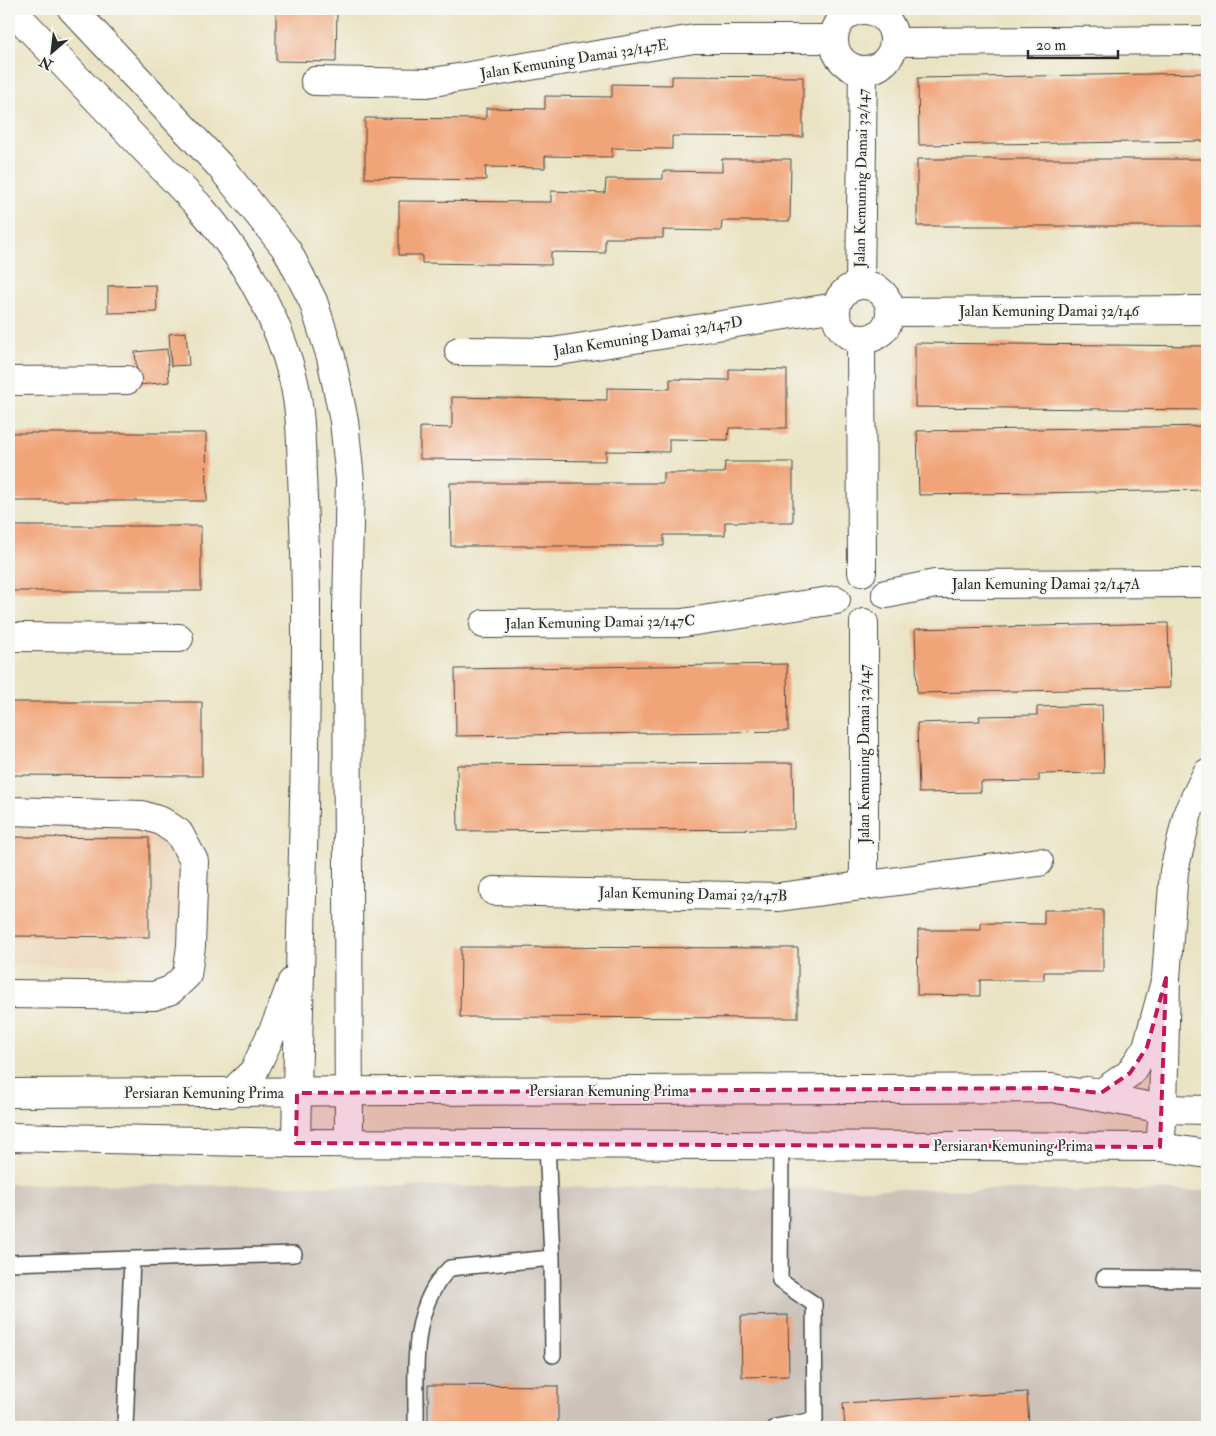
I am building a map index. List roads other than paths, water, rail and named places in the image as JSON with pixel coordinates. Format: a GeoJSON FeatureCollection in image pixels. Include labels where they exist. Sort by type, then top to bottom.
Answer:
{"type":"FeatureCollection","features":[{"type":"Feature","properties":{"kind":"main road"},"geometry":{"type":"LineString","coordinates":[[10,9],[200,206],[228,239],[251,275],[268,307],[293,379],[300,417],[306,572],[307,668],[296,1143]]}},
{"type":"Feature","properties":{"kind":"main road"},"geometry":{"type":"LineString","coordinates":[[72,9],[219,165],[287,250],[313,301],[331,357],[344,421],[350,480],[347,608],[349,1143]]}},
{"type":"Feature","properties":{"kind":"main road"},"geometry":{"type":"LineString","coordinates":[[865,9],[883,17],[893,33],[894,42],[887,59],[872,69],[862,70],[845,64],[839,57],[833,39],[840,21],[856,10],[865,9]]}},
{"type":"Feature","properties":{"kind":"main road","name":"Jalan Kemuning Damai 32/147E"},"geometry":{"type":"LineString","coordinates":[[315,81],[427,82],[694,39],[833,39]]}},
{"type":"Feature","properties":{"kind":"main road"},"geometry":{"type":"LineString","coordinates":[[894,42],[1207,40]]}},
{"type":"Feature","properties":{"kind":"main road","name":"Jalan Kemuning Damai 32/147"},"geometry":{"type":"LineString","coordinates":[[860,285],[862,70]]}},
{"type":"Feature","properties":{"kind":"main road"},"geometry":{"type":"LineString","coordinates":[[867,284],[878,289],[886,296],[890,312],[889,321],[884,330],[874,337],[862,339],[844,332],[838,323],[836,307],[840,296],[850,287],[867,284]]}},
{"type":"Feature","properties":{"kind":"main road","name":"Jalan Kemuning Damai 32/147D"},"geometry":{"type":"LineString","coordinates":[[459,351],[552,352],[836,307]]}},
{"type":"Feature","properties":{"kind":"main road","name":"Jalan Kemuning Damai 32/146"},"geometry":{"type":"LineString","coordinates":[[890,312],[1207,310]]}},
{"type":"Feature","properties":{"kind":"main road"},"geometry":{"type":"LineString","coordinates":[[862,339],[862,572]]}},
{"type":"Feature","properties":{"kind":"main road"},"geometry":{"type":"LineString","coordinates":[[9,381],[127,380]]}},
{"type":"Feature","properties":{"kind":"main road"},"geometry":{"type":"LineString","coordinates":[[862,572],[878,578],[886,594],[885,604],[881,613],[873,620],[854,622],[838,610],[836,600],[840,583],[846,577],[862,572]]}},
{"type":"Feature","properties":{"kind":"main road","name":"Jalan Kemuning Damai 32/147A"},"geometry":{"type":"LineString","coordinates":[[886,594],[935,584],[1207,583]]}},
{"type":"Feature","properties":{"kind":"main road","name":"Jalan Kemuning Damai 32/147C"},"geometry":{"type":"LineString","coordinates":[[484,624],[682,623],[836,600]]}},
{"type":"Feature","properties":{"kind":"main road","name":"Jalan Kemuning Damai 32/147"},"geometry":{"type":"LineString","coordinates":[[864,622],[864,886]]}},
{"type":"Feature","properties":{"kind":"main road"},"geometry":{"type":"LineString","coordinates":[[9,637],[179,638]]}},
{"type":"Feature","properties":{"kind":"main road"},"geometry":{"type":"LineString","coordinates":[[1160,1147],[1163,1109],[1166,978],[1174,871],[1188,812],[1207,773]]}},
{"type":"Feature","properties":{"kind":"main road"},"geometry":{"type":"LineString","coordinates":[[9,811],[142,816],[161,821],[179,833],[194,861],[191,946],[187,975],[171,990],[154,996],[9,994]]}},
{"type":"Feature","properties":{"kind":"main road","name":"Jalan Kemuning Damai 32/147B"},"geometry":{"type":"LineString","coordinates":[[494,891],[779,897],[1039,862]]}},
{"type":"Feature","properties":{"kind":"main road"},"geometry":{"type":"LineString","coordinates":[[231,1093],[254,1071],[277,1022],[300,962]]}},
{"type":"Feature","properties":{"kind":"main road"},"geometry":{"type":"LineString","coordinates":[[1052,1088],[1101,1093],[1130,1073],[1148,1047],[1166,978]]}},
{"type":"Feature","properties":{"kind":"main road","name":"Persiaran Kemuning Prima"},"geometry":{"type":"LineString","coordinates":[[9,1093],[1052,1088],[1163,1109],[1207,1110]]}},
{"type":"Feature","properties":{"kind":"main road","name":"Persiaran Kemuning Prima"},"geometry":{"type":"LineString","coordinates":[[9,1137],[296,1143],[1160,1147],[1207,1154]]}},
{"type":"Feature","properties":{"kind":"lane"},"geometry":{"type":"LineString","coordinates":[[547,1144],[552,1258],[553,1355]]}},
{"type":"Feature","properties":{"kind":"lane"},"geometry":{"type":"LineString","coordinates":[[776,1427],[814,1420],[814,1304],[780,1281],[781,1145]]}},
{"type":"Feature","properties":{"kind":"lane"},"geometry":{"type":"LineString","coordinates":[[9,1263],[294,1254]]}},
{"type":"Feature","properties":{"kind":"lane"},"geometry":{"type":"LineString","coordinates":[[416,1427],[418,1330],[438,1280],[450,1268],[552,1258]]}},
{"type":"Feature","properties":{"kind":"lane"},"geometry":{"type":"LineString","coordinates":[[125,1427],[132,1259]]}},
{"type":"Feature","properties":{"kind":"lane"},"geometry":{"type":"LineString","coordinates":[[1104,1278],[1207,1279]]}}]}
